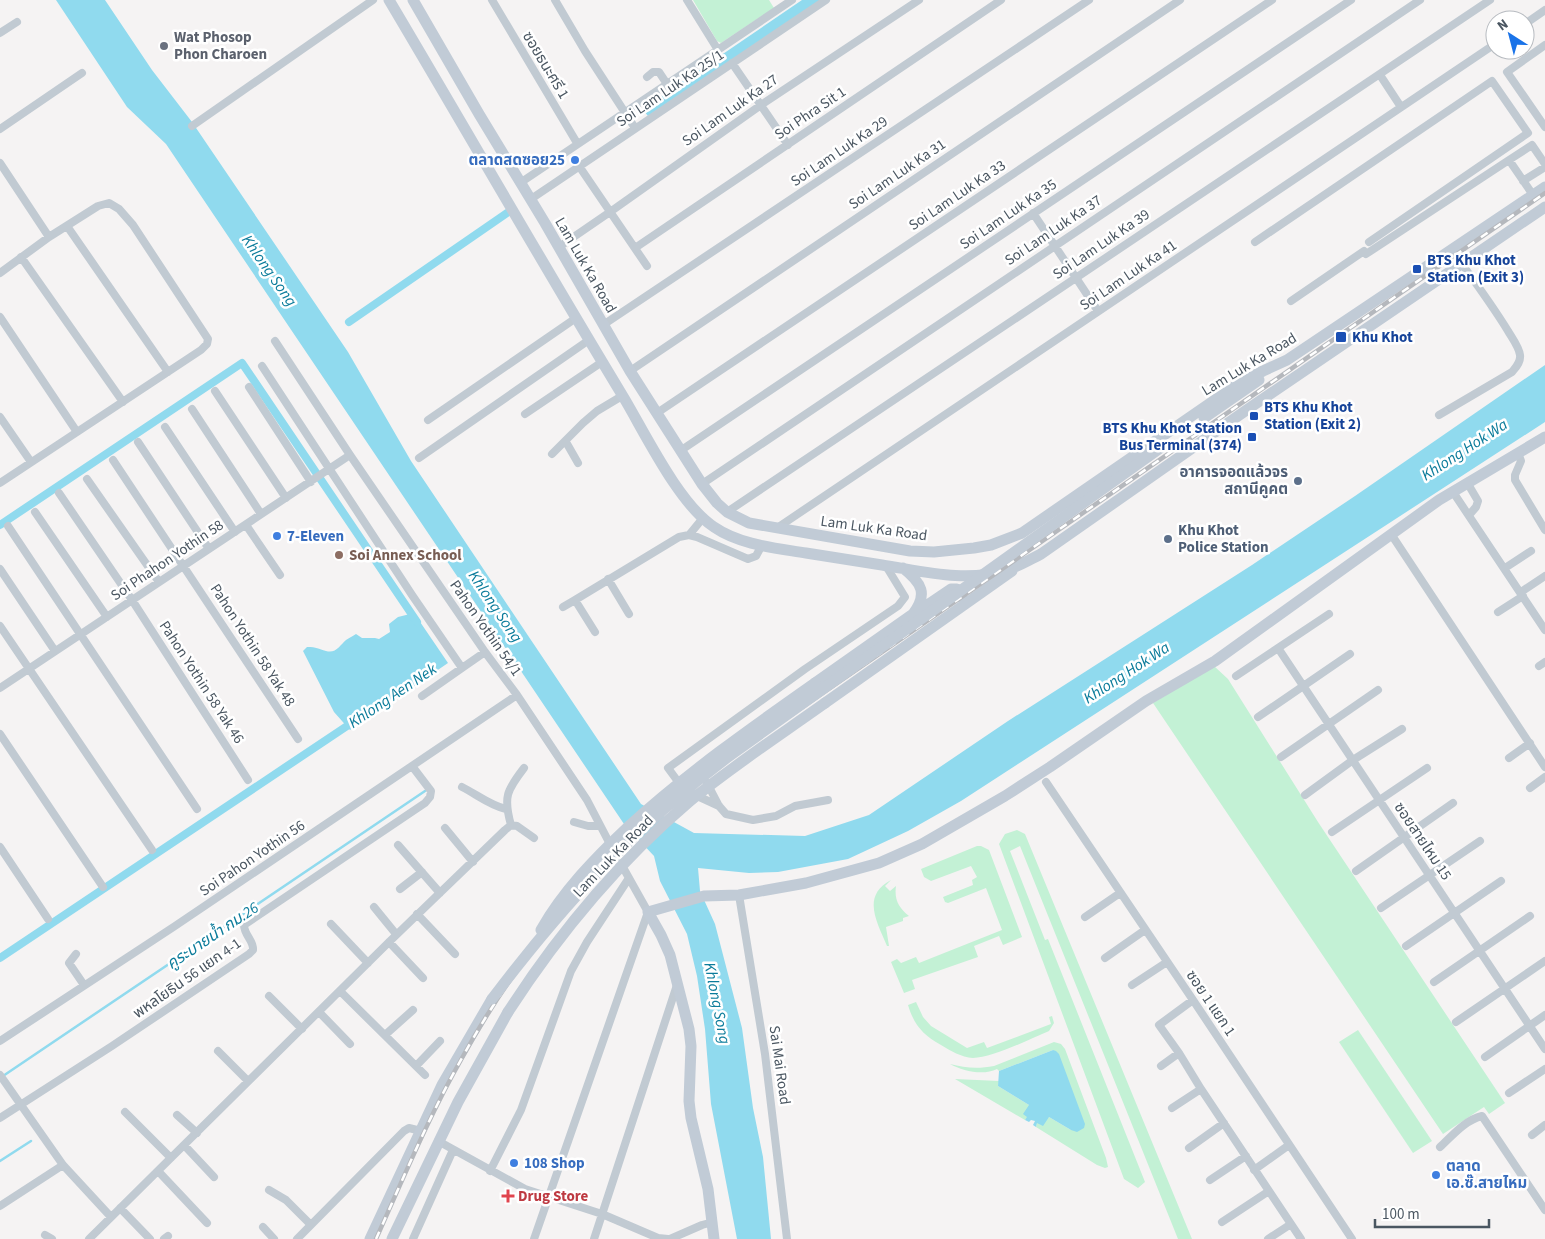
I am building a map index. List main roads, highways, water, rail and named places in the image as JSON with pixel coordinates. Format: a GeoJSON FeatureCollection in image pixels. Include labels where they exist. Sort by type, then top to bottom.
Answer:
{"type":"FeatureCollection","features":[{"type":"Feature","properties":{"kind":"main road","name":"Lam Luk Ka Road"},"geometry":{"type":"LineString","coordinates":[[389,0],[622,396],[693,510],[724,533],[762,545],[950,575],[980,576],[1008,570],[1041,554],[1248,409],[1462,264],[1543,212]]}},
{"type":"Feature","properties":{"kind":"main road","name":"Lam Luk Ka Road"},"geometry":{"type":"LineString","coordinates":[[413,0],[656,413],[702,484],[717,503],[727,512],[749,523],[910,551],[934,552],[991,544],[1022,533],[1039,523],[1238,384],[1287,360]]}},
{"type":"Feature","properties":{"kind":"main road","name":"Lam Luk Ka Road"},"geometry":{"type":"LineString","coordinates":[[370,1239],[453,1066],[492,999],[529,951],[578,894],[624,845],[657,814],[704,775],[1163,446],[1287,360],[1545,187]]}},
{"type":"Feature","properties":{"kind":"main road"},"geometry":{"type":"LineString","coordinates":[[714,1239],[708,1189],[691,1118],[689,1101],[691,1046],[689,1029],[670,955],[662,935],[648,912],[704,896],[739,895],[798,885],[879,863],[922,844],[1004,796],[1146,701],[1215,661],[1273,621],[1391,534],[1454,492],[1545,437]]}},
{"type":"Feature","properties":{"kind":"main road","name":"Lam Luk Ka Road"},"geometry":{"type":"LineString","coordinates":[[392,1239],[438,1141],[473,1073],[508,1012],[544,958],[580,913],[648,839],[713,783],[1024,563]]}},
{"type":"Feature","properties":{"kind":"main road"},"geometry":{"type":"LineString","coordinates":[[903,568],[912,576],[920,588],[922,601],[913,614]]}},
{"type":"Feature","properties":{"kind":"main road"},"geometry":{"type":"LineString","coordinates":[[529,951],[554,908],[587,868],[621,833],[670,788],[815,683],[952,589],[957,589],[964,601],[959,609]]}},
{"type":"Feature","properties":{"kind":"water"},"geometry":{"type":"Polygon","coordinates":[[[56,0],[105,0],[152,70],[192,122],[348,352],[411,461],[641,804],[694,833],[805,836],[869,815],[1008,721],[1252,565],[1545,365],[1545,422],[961,801],[908,831],[848,859],[778,872],[749,873],[698,868],[700,891],[715,924],[742,1028],[753,1108],[763,1157],[771,1239],[737,1239],[711,1104],[705,1029],[697,976],[687,934],[660,881],[654,856],[624,824],[166,144],[127,107],[56,0]]]}},
{"type":"Feature","properties":{"kind":"water"},"geometry":{"type":"Polygon","coordinates":[[[802,0],[821,0],[648,116],[642,109],[802,0]]]}},
{"type":"Feature","properties":{"kind":"water"},"geometry":{"type":"Polygon","coordinates":[[[414,613],[448,663],[350,730],[334,712],[303,651],[307,647],[329,652],[338,648],[356,634],[362,638],[379,639],[390,632],[389,624],[398,617],[414,613]]]}},
{"type":"Feature","properties":{"kind":"water"},"geometry":{"type":"Polygon","coordinates":[[[1053,1050],[1059,1054],[1085,1124],[1084,1128],[1077,1132],[1049,1117],[1043,1126],[1037,1123],[1036,1127],[1033,1125],[1035,1121],[1031,1120],[1029,1122],[1025,1120],[1027,1117],[1023,1114],[1029,1105],[998,1086],[999,1071],[1053,1050]]]}},
{"type":"Feature","properties":{"kind":"waterway"},"geometry":{"type":"LineString","coordinates":[[349,322],[507,213]]}},
{"type":"Feature","properties":{"kind":"waterway","name":"Khlong Aen Nek"},"geometry":{"type":"LineString","coordinates":[[0,525],[242,363],[417,622]]}},
{"type":"Feature","properties":{"kind":"waterway","name":"Khlong Aen Nek"},"geometry":{"type":"LineString","coordinates":[[0,958],[353,722]]}},
{"type":"Feature","properties":{"kind":"waterway","name":"คูระบายน้ำ กม.26"},"geometry":{"type":"LineString","coordinates":[[3,1076],[425,791]]}},
{"type":"Feature","properties":{"kind":"waterway","name":"คูระบายน้ำ กม.26"},"geometry":{"type":"LineString","coordinates":[[0,1161],[31,1141]]}},
{"type":"Feature","properties":{"kind":"railway"},"geometry":{"type":"LineString","coordinates":[[376,1239],[438,1102],[482,1024],[504,990],[551,925],[577,895],[633,837],[663,810],[750,743],[1545,193]]}},
{"type":"Feature","properties":{"kind":"place","name":"Wat Phosop Phon Charoen"},"geometry":{"type":"Point","coordinates":[164,46]}},
{"type":"Feature","properties":{"kind":"place","name":"ตลาดสดซอย25"},"geometry":{"type":"Point","coordinates":[575,160]}},
{"type":"Feature","properties":{"kind":"place","name":"BTS Khu Khot Station (Exit 3)"},"geometry":{"type":"Point","coordinates":[1417,269]}},
{"type":"Feature","properties":{"kind":"place","name":"Khu Khot"},"geometry":{"type":"Point","coordinates":[1341,337]}},
{"type":"Feature","properties":{"kind":"place","name":"BTS Khu Khot Station (Exit 2)"},"geometry":{"type":"Point","coordinates":[1254,416]}},
{"type":"Feature","properties":{"kind":"place","name":"BTS Khu Khot Station Bus Terminal (374)"},"geometry":{"type":"Point","coordinates":[1252,437]}},
{"type":"Feature","properties":{"kind":"place","name":"อาคารจอดแล้วจร สถานีคูคต"},"geometry":{"type":"Point","coordinates":[1298,481]}},
{"type":"Feature","properties":{"kind":"place","name":"7-Eleven"},"geometry":{"type":"Point","coordinates":[277,536]}},
{"type":"Feature","properties":{"kind":"place","name":"Khu Khot Police Station"},"geometry":{"type":"Point","coordinates":[1168,539]}},
{"type":"Feature","properties":{"kind":"place","name":"Soi Annex School"},"geometry":{"type":"Point","coordinates":[339,555]}},
{"type":"Feature","properties":{"kind":"place","name":"108 Shop"},"geometry":{"type":"Point","coordinates":[514,1163]}},
{"type":"Feature","properties":{"kind":"place","name":"ตลาด เอ.ซ๊.สายไหม"},"geometry":{"type":"Point","coordinates":[1436,1175]}},
{"type":"Feature","properties":{"kind":"place","name":"Drug Store"},"geometry":{"type":"Point","coordinates":[508,1196]}},
{"type":"Feature","properties":{"kind":"water label","name":"Khlong Song"},"geometry":{"type":"Point","coordinates":[270,270]}},
{"type":"Feature","properties":{"kind":"water label","name":"Khlong Hok Wa"},"geometry":{"type":"Point","coordinates":[1464,449]}},
{"type":"Feature","properties":{"kind":"water label","name":"Khlong Song"},"geometry":{"type":"Point","coordinates":[496,606]}},
{"type":"Feature","properties":{"kind":"water label","name":"Khlong Hok Wa"},"geometry":{"type":"Point","coordinates":[1126,672]}},
{"type":"Feature","properties":{"kind":"water label","name":"Khlong Song"},"geometry":{"type":"Point","coordinates":[718,1003]}}]}
